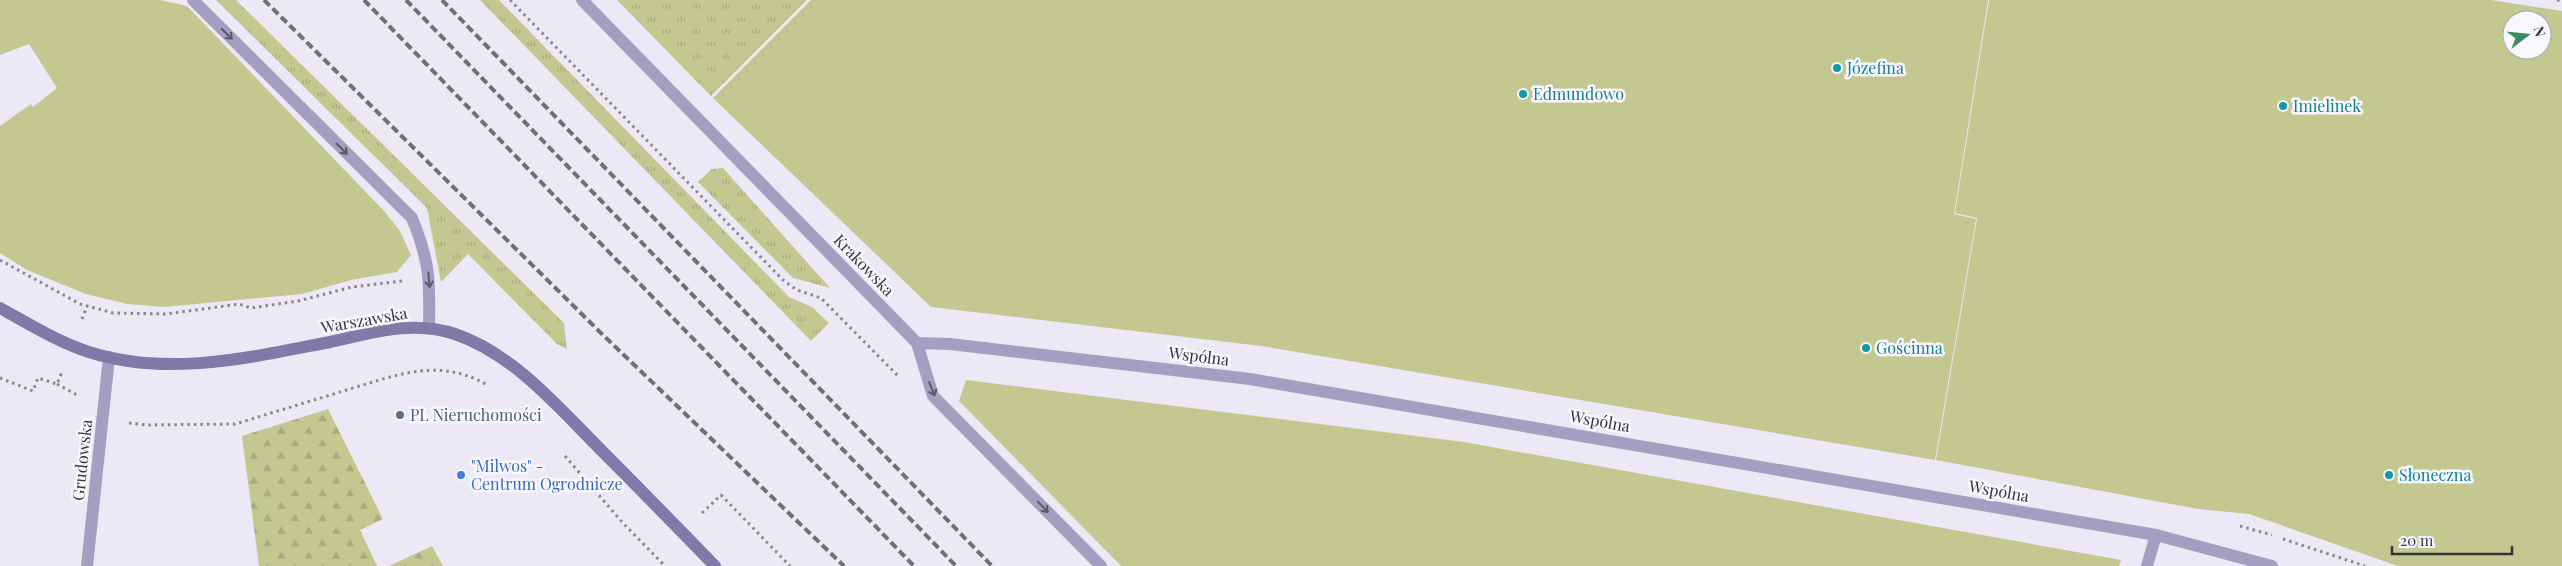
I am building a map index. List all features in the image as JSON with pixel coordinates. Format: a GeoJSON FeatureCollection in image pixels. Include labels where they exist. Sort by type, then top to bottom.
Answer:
{"type":"FeatureCollection","features":[{"type":"Feature","properties":{"kind":"street"},"geometry":{"type":"LineString","coordinates":[[193,0],[412,218],[425,249],[430,280],[429,328]]}},
{"type":"Feature","properties":{"kind":"street","name":"Krakowska"},"geometry":{"type":"LineString","coordinates":[[582,0],[917,343],[933,396],[1101,566]]}},
{"type":"Feature","properties":{"kind":"street","name":"Warszawska"},"geometry":{"type":"LineString","coordinates":[[0,308],[71,345],[110,357],[146,364],[198,364],[322,344],[407,326],[454,333],[476,343],[511,365],[547,395],[715,566]]}},
{"type":"Feature","properties":{"kind":"street","name":"Wspólna"},"geometry":{"type":"LineString","coordinates":[[917,343],[950,344],[1250,379],[2156,535],[2272,566]]}},
{"type":"Feature","properties":{"kind":"street","name":"Grudowska"},"geometry":{"type":"LineString","coordinates":[[87,566],[110,357]]}},
{"type":"Feature","properties":{"kind":"street"},"geometry":{"type":"LineString","coordinates":[[2147,566],[2156,535]]}},
{"type":"Feature","properties":{"kind":"path"},"geometry":{"type":"LineString","coordinates":[[510,0],[783,280],[798,290],[821,298],[870,351],[904,382]]}},
{"type":"Feature","properties":{"kind":"path"},"geometry":{"type":"LineString","coordinates":[[2557,0],[2562,1]]}},
{"type":"Feature","properties":{"kind":"path"},"geometry":{"type":"LineString","coordinates":[[0,260],[21,274],[87,306],[114,313],[166,314],[239,304],[251,308],[298,301],[352,287],[394,281],[430,280]]}},
{"type":"Feature","properties":{"kind":"path"},"geometry":{"type":"LineString","coordinates":[[81,323],[87,306]]}},
{"type":"Feature","properties":{"kind":"path"},"geometry":{"type":"LineString","coordinates":[[123,422],[146,425],[235,424],[386,378],[431,370],[461,372],[494,389]]}},
{"type":"Feature","properties":{"kind":"path"},"geometry":{"type":"LineString","coordinates":[[57,384],[63,371]]}},
{"type":"Feature","properties":{"kind":"path"},"geometry":{"type":"LineString","coordinates":[[0,378],[33,391],[38,378],[74,392]]}},
{"type":"Feature","properties":{"kind":"path"},"geometry":{"type":"LineString","coordinates":[[560,450],[622,522],[665,566]]}},
{"type":"Feature","properties":{"kind":"path"},"geometry":{"type":"LineString","coordinates":[[695,506],[702,513],[721,495],[790,566]]}},
{"type":"Feature","properties":{"kind":"green space"},"geometry":{"type":"Polygon","coordinates":[[[0,0],[160,0],[187,6],[384,211],[400,231],[411,255],[397,272],[351,280],[302,294],[164,307],[127,304],[86,294],[27,270],[0,253],[0,126],[31,104],[33,107],[57,88],[29,44],[0,55],[0,0]]]}},
{"type":"Feature","properties":{"kind":"green space"},"geometry":{"type":"Polygon","coordinates":[[[216,0],[236,0],[564,323],[567,349],[557,344],[468,254],[441,282],[427,208],[216,0]]]}},
{"type":"Feature","properties":{"kind":"green space"},"geometry":{"type":"Polygon","coordinates":[[[480,0],[499,0],[789,297],[812,307],[829,323],[811,341],[480,0]]]}},
{"type":"Feature","properties":{"kind":"green space"},"geometry":{"type":"Polygon","coordinates":[[[617,0],[807,0],[711,96],[617,0]]]}},
{"type":"Feature","properties":{"kind":"green space"},"geometry":{"type":"Polygon","coordinates":[[[811,0],[1988,0],[1954,214],[1976,219],[1935,460],[1261,346],[931,307],[713,98],[811,0]]]}},
{"type":"Feature","properties":{"kind":"green space"},"geometry":{"type":"Polygon","coordinates":[[[1989,0],[2491,0],[2562,11],[2562,566],[2398,566],[2249,514],[2198,509],[1936,460],[1977,218],[1955,213],[1989,0]]]}},
{"type":"Feature","properties":{"kind":"green space"},"geometry":{"type":"Polygon","coordinates":[[[723,168],[830,288],[793,278],[698,182],[712,169],[723,168]]]}},
{"type":"Feature","properties":{"kind":"green space"},"geometry":{"type":"Polygon","coordinates":[[[966,380],[1464,442],[2121,560],[2119,566],[1121,566],[959,401],[966,380]]]}},
{"type":"Feature","properties":{"kind":"green space"},"geometry":{"type":"Polygon","coordinates":[[[328,409],[383,519],[360,530],[377,566],[259,566],[242,436],[328,409]]]}},
{"type":"Feature","properties":{"kind":"green space"},"geometry":{"type":"Polygon","coordinates":[[[432,546],[443,566],[389,566],[432,546]]]}},
{"type":"Feature","properties":{"kind":"railway"},"geometry":{"type":"LineString","coordinates":[[264,0],[603,335],[844,566]]}},
{"type":"Feature","properties":{"kind":"railway"},"geometry":{"type":"LineString","coordinates":[[364,0],[914,566]]}},
{"type":"Feature","properties":{"kind":"railway"},"geometry":{"type":"LineString","coordinates":[[406,0],[956,566]]}},
{"type":"Feature","properties":{"kind":"railway"},"geometry":{"type":"LineString","coordinates":[[442,0],[992,566]]}},
{"type":"Feature","properties":{"kind":"place","name":"Józefina"},"geometry":{"type":"Point","coordinates":[1837,68]}},
{"type":"Feature","properties":{"kind":"place","name":"Edmundowo"},"geometry":{"type":"Point","coordinates":[1523,94]}},
{"type":"Feature","properties":{"kind":"place","name":"Imielinek"},"geometry":{"type":"Point","coordinates":[2283,106]}},
{"type":"Feature","properties":{"kind":"place","name":"Gościnna"},"geometry":{"type":"Point","coordinates":[1866,348]}},
{"type":"Feature","properties":{"kind":"place","name":"PL Nieruchomości"},"geometry":{"type":"Point","coordinates":[400,415]}},
{"type":"Feature","properties":{"kind":"place","name":"\"Milwos\" - Centrum Ogrodnicze"},"geometry":{"type":"Point","coordinates":[461,475]}},
{"type":"Feature","properties":{"kind":"place","name":"Słoneczna"},"geometry":{"type":"Point","coordinates":[2389,475]}}]}
